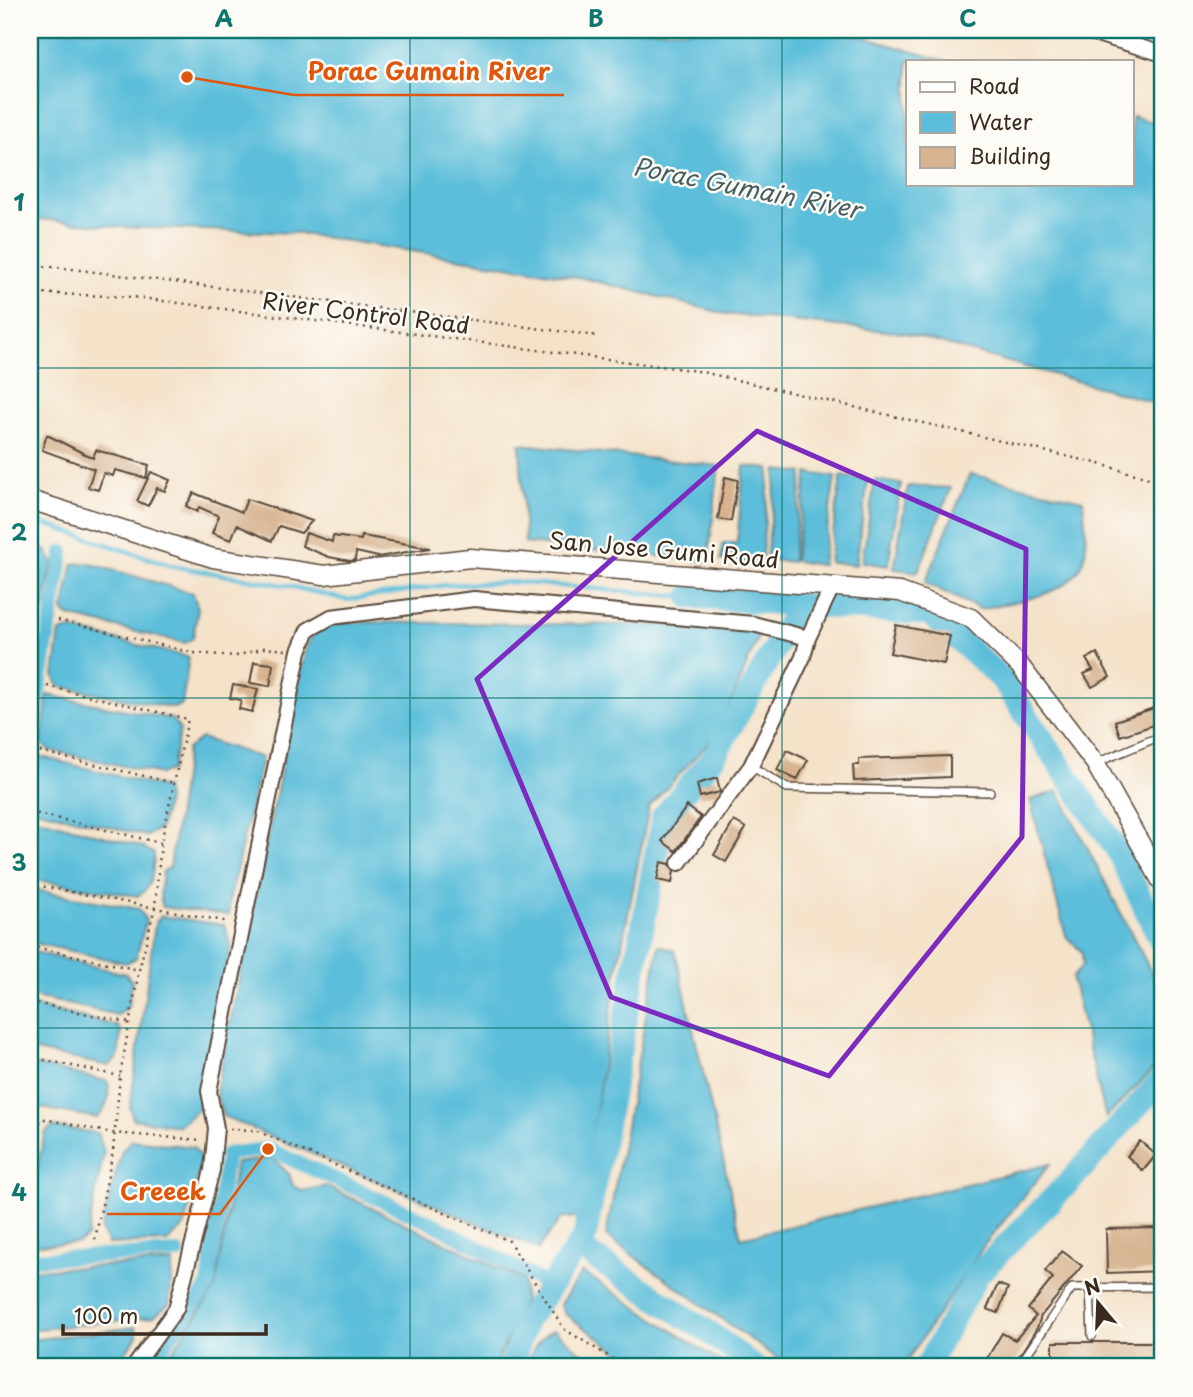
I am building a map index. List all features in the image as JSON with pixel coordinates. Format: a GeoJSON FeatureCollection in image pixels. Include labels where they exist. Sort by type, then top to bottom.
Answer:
{"type":"FeatureCollection","features":[{"type":"Feature","properties":{"kind":"street"},"geometry":{"type":"LineString","coordinates":[[1083,30],[1163,54]]}},
{"type":"Feature","properties":{"kind":"street","name":"San Jose Gumi Road"},"geometry":{"type":"LineString","coordinates":[[30,500],[214,558],[324,575],[470,558],[900,592],[971,618],[1020,666],[1095,763],[1163,884]]}},
{"type":"Feature","properties":{"kind":"street"},"geometry":{"type":"LineString","coordinates":[[679,863],[751,766],[803,657],[808,638],[832,587]]}},
{"type":"Feature","properties":{"kind":"street"},"geometry":{"type":"LineString","coordinates":[[134,1367],[176,1309],[212,1170],[215,1135],[209,1091],[299,651],[307,630],[331,617],[474,599],[753,624],[808,638]]}},
{"type":"Feature","properties":{"kind":"lane"},"geometry":{"type":"LineString","coordinates":[[1095,763],[1151,740]]}},
{"type":"Feature","properties":{"kind":"lane"},"geometry":{"type":"LineString","coordinates":[[751,766],[787,788],[990,792]]}},
{"type":"Feature","properties":{"kind":"lane"},"geometry":{"type":"LineString","coordinates":[[1018,1367],[1072,1289],[1163,1286]]}},
{"type":"Feature","properties":{"kind":"lane"},"geometry":{"type":"LineString","coordinates":[[1090,1288],[1092,1336]]}},
{"type":"Feature","properties":{"kind":"path"},"geometry":{"type":"LineString","coordinates":[[30,266],[56,267],[598,336]]}},
{"type":"Feature","properties":{"kind":"path","name":"River Control Road"},"geometry":{"type":"LineString","coordinates":[[30,293],[133,297],[698,371],[1096,463],[1163,482]]}},
{"type":"Feature","properties":{"kind":"path"},"geometry":{"type":"LineString","coordinates":[[58,620],[194,653],[236,656],[264,648],[299,651]]}},
{"type":"Feature","properties":{"kind":"path"},"geometry":{"type":"LineString","coordinates":[[47,686],[188,719],[161,843],[155,908],[139,970],[120,1076],[112,1133],[113,1151],[94,1244]]}},
{"type":"Feature","properties":{"kind":"path"},"geometry":{"type":"LineString","coordinates":[[33,750],[174,783]]}},
{"type":"Feature","properties":{"kind":"path"},"geometry":{"type":"LineString","coordinates":[[30,812],[161,843]]}},
{"type":"Feature","properties":{"kind":"path"},"geometry":{"type":"LineString","coordinates":[[30,884],[226,920],[241,927]]}},
{"type":"Feature","properties":{"kind":"path"},"geometry":{"type":"LineString","coordinates":[[30,946],[139,970]]}},
{"type":"Feature","properties":{"kind":"path"},"geometry":{"type":"LineString","coordinates":[[30,1002],[131,1023]]}},
{"type":"Feature","properties":{"kind":"path"},"geometry":{"type":"LineString","coordinates":[[30,1057],[120,1076]]}},
{"type":"Feature","properties":{"kind":"path"},"geometry":{"type":"LineString","coordinates":[[30,1116],[112,1133],[215,1135],[255,1130],[509,1241],[564,1329],[626,1367]]}},
{"type":"Feature","properties":{"kind":"path"},"geometry":{"type":"LineString","coordinates":[[30,1185],[40,1118]]}},
{"type":"Feature","properties":{"kind":"highlighted area"},"geometry":{"type":"Polygon","coordinates":[[[757,431],[1026,549],[1022,837],[829,1076],[611,997],[477,679],[757,431]]]}},
{"type":"Feature","properties":{"kind":"water"},"geometry":{"type":"Polygon","coordinates":[[[30,30],[839,30],[943,60],[906,60],[906,186],[1134,186],[1134,117],[1163,125],[1163,405],[904,333],[726,314],[583,278],[297,233],[119,227],[30,218],[30,30]]]}},
{"type":"Feature","properties":{"kind":"water"},"geometry":{"type":"Polygon","coordinates":[[[520,444],[719,466],[708,561],[525,543],[520,444]]]}},
{"type":"Feature","properties":{"kind":"water"},"geometry":{"type":"Polygon","coordinates":[[[744,466],[770,469],[761,563],[721,560],[723,543],[737,543],[744,466]]]}},
{"type":"Feature","properties":{"kind":"water"},"geometry":{"type":"Polygon","coordinates":[[[777,470],[803,473],[792,562],[766,559],[777,470]]]}},
{"type":"Feature","properties":{"kind":"water"},"geometry":{"type":"Polygon","coordinates":[[[808,473],[835,477],[822,565],[794,561],[808,473]]]}},
{"type":"Feature","properties":{"kind":"water"},"geometry":{"type":"Polygon","coordinates":[[[970,474],[1083,500],[1085,554],[1080,568],[1070,580],[1043,595],[980,609],[925,583],[970,474]]]}},
{"type":"Feature","properties":{"kind":"water"},"geometry":{"type":"Polygon","coordinates":[[[841,476],[868,480],[856,565],[829,562],[841,476]]]}},
{"type":"Feature","properties":{"kind":"water"},"geometry":{"type":"Polygon","coordinates":[[[875,480],[901,484],[888,566],[862,562],[875,480]]]}},
{"type":"Feature","properties":{"kind":"water"},"geometry":{"type":"Polygon","coordinates":[[[908,486],[951,488],[918,572],[894,569],[908,486]]]}},
{"type":"Feature","properties":{"kind":"water"},"geometry":{"type":"Polygon","coordinates":[[[30,545],[46,550],[53,563],[43,611],[39,613],[30,611],[30,545]]]}},
{"type":"Feature","properties":{"kind":"water"},"geometry":{"type":"Polygon","coordinates":[[[88,563],[193,593],[198,608],[193,638],[185,643],[69,616],[63,611],[73,564],[88,563]]]}},
{"type":"Feature","properties":{"kind":"water"},"geometry":{"type":"Polygon","coordinates":[[[335,622],[742,626],[760,633],[719,731],[649,807],[618,965],[580,1218],[562,1217],[538,1249],[223,1116],[216,1092],[305,652],[312,635],[335,622]]]}},
{"type":"Feature","properties":{"kind":"water"},"geometry":{"type":"Polygon","coordinates":[[[70,629],[189,657],[182,704],[174,708],[59,686],[54,676],[60,632],[70,629]]]}},
{"type":"Feature","properties":{"kind":"water"},"geometry":{"type":"Polygon","coordinates":[[[47,695],[172,719],[180,730],[171,771],[161,774],[49,750],[42,744],[47,695]]]}},
{"type":"Feature","properties":{"kind":"water"},"geometry":{"type":"Polygon","coordinates":[[[201,738],[262,758],[229,901],[229,915],[162,907],[160,893],[163,871],[170,868],[187,749],[201,738]]]}},
{"type":"Feature","properties":{"kind":"water"},"geometry":{"type":"Polygon","coordinates":[[[38,756],[165,788],[167,800],[160,828],[147,836],[30,808],[30,790],[38,756]]]}},
{"type":"Feature","properties":{"kind":"water"},"geometry":{"type":"Polygon","coordinates":[[[1058,791],[1163,995],[1163,1052],[1160,1062],[1106,1118],[1072,978],[1083,965],[1082,952],[1066,936],[1030,800],[1058,791]]]}},
{"type":"Feature","properties":{"kind":"water"},"geometry":{"type":"Polygon","coordinates":[[[30,816],[143,847],[154,854],[147,888],[138,896],[30,879],[30,816]]]}},
{"type":"Feature","properties":{"kind":"water"},"geometry":{"type":"Polygon","coordinates":[[[30,889],[139,909],[146,921],[136,958],[126,963],[30,942],[30,889]]]}},
{"type":"Feature","properties":{"kind":"water"},"geometry":{"type":"Polygon","coordinates":[[[161,916],[225,925],[231,947],[199,1109],[178,1126],[133,1119],[130,1108],[155,924],[161,916]]]}},
{"type":"Feature","properties":{"kind":"water"},"geometry":{"type":"Polygon","coordinates":[[[659,945],[675,951],[741,1238],[1050,1164],[985,1244],[903,1367],[789,1367],[606,1236],[659,945]]]}},
{"type":"Feature","properties":{"kind":"water"},"geometry":{"type":"Polygon","coordinates":[[[30,951],[126,974],[132,981],[128,1007],[118,1015],[30,996],[30,951]]]}},
{"type":"Feature","properties":{"kind":"water"},"geometry":{"type":"Polygon","coordinates":[[[30,1005],[117,1026],[121,1032],[118,1057],[109,1066],[30,1050],[30,1005]]]}},
{"type":"Feature","properties":{"kind":"water"},"geometry":{"type":"Polygon","coordinates":[[[30,1064],[107,1081],[108,1101],[97,1118],[30,1106],[30,1064]]]}},
{"type":"Feature","properties":{"kind":"water"},"geometry":{"type":"Polygon","coordinates":[[[52,1127],[97,1133],[104,1151],[87,1237],[78,1243],[35,1245],[30,1222],[33,1191],[45,1133],[52,1127]]]}},
{"type":"Feature","properties":{"kind":"water"},"geometry":{"type":"Polygon","coordinates":[[[131,1140],[193,1147],[202,1160],[184,1227],[167,1242],[108,1244],[101,1230],[122,1151],[131,1140]]]}},
{"type":"Feature","properties":{"kind":"water"},"geometry":{"type":"Polygon","coordinates":[[[272,1158],[289,1174],[293,1186],[303,1191],[326,1186],[523,1280],[524,1300],[495,1367],[162,1367],[215,1288],[236,1163],[272,1158]]]}},
{"type":"Feature","properties":{"kind":"water"},"geometry":{"type":"Polygon","coordinates":[[[173,1262],[169,1305],[153,1317],[30,1330],[30,1270],[173,1262]]]}},
{"type":"Feature","properties":{"kind":"water"},"geometry":{"type":"Polygon","coordinates":[[[582,1272],[729,1367],[640,1367],[565,1314],[560,1304],[582,1272]]]}},
{"type":"Feature","properties":{"kind":"water"},"geometry":{"type":"Polygon","coordinates":[[[136,1327],[137,1336],[115,1367],[30,1367],[30,1340],[136,1327]]]}},
{"type":"Feature","properties":{"kind":"water"},"geometry":{"type":"Polygon","coordinates":[[[554,1330],[599,1367],[526,1367],[536,1345],[554,1330]]]}},
{"type":"Feature","properties":{"kind":"building"},"geometry":{"type":"Polygon","coordinates":[[[47,435],[93,458],[96,450],[149,465],[146,478],[115,470],[113,476],[104,473],[98,490],[88,487],[94,469],[42,450],[47,435]]]}},
{"type":"Feature","properties":{"kind":"building"},"geometry":{"type":"Polygon","coordinates":[[[151,472],[170,480],[165,491],[157,488],[148,506],[137,501],[151,472]]]}},
{"type":"Feature","properties":{"kind":"building"},"geometry":{"type":"Polygon","coordinates":[[[725,477],[738,480],[731,521],[718,519],[725,477]]]}},
{"type":"Feature","properties":{"kind":"building"},"geometry":{"type":"Polygon","coordinates":[[[194,493],[242,512],[247,499],[312,521],[301,533],[279,526],[272,541],[237,525],[231,540],[212,533],[219,516],[199,507],[197,512],[186,506],[194,493]]]}},
{"type":"Feature","properties":{"kind":"building"},"geometry":{"type":"Polygon","coordinates":[[[306,533],[332,542],[333,536],[361,540],[362,536],[430,548],[378,557],[356,552],[355,560],[350,561],[329,557],[302,546],[306,533]]]}},
{"type":"Feature","properties":{"kind":"building"},"geometry":{"type":"Polygon","coordinates":[[[896,625],[950,636],[944,664],[890,653],[896,625]]]}},
{"type":"Feature","properties":{"kind":"building"},"geometry":{"type":"Polygon","coordinates":[[[1097,653],[1110,677],[1092,687],[1084,674],[1093,670],[1086,659],[1097,653]]]}},
{"type":"Feature","properties":{"kind":"building"},"geometry":{"type":"Polygon","coordinates":[[[254,662],[273,664],[270,686],[250,683],[254,662]]]}},
{"type":"Feature","properties":{"kind":"building"},"geometry":{"type":"Polygon","coordinates":[[[233,685],[258,689],[252,712],[239,709],[241,700],[230,698],[233,685]]]}},
{"type":"Feature","properties":{"kind":"building"},"geometry":{"type":"Polygon","coordinates":[[[1163,705],[1163,722],[1120,736],[1115,721],[1163,705]]]}},
{"type":"Feature","properties":{"kind":"building"},"geometry":{"type":"Polygon","coordinates":[[[787,750],[808,760],[797,780],[777,770],[787,750]]]}},
{"type":"Feature","properties":{"kind":"building"},"geometry":{"type":"Polygon","coordinates":[[[950,756],[950,777],[854,781],[853,765],[859,765],[859,759],[950,756]]]}},
{"type":"Feature","properties":{"kind":"building"},"geometry":{"type":"Polygon","coordinates":[[[717,778],[720,792],[700,797],[697,784],[717,778]]]}},
{"type":"Feature","properties":{"kind":"building"},"geometry":{"type":"Polygon","coordinates":[[[687,806],[701,817],[676,851],[662,841],[687,806]]]}},
{"type":"Feature","properties":{"kind":"building"},"geometry":{"type":"Polygon","coordinates":[[[734,821],[746,828],[726,862],[714,855],[734,821]]]}},
{"type":"Feature","properties":{"kind":"building"},"geometry":{"type":"Polygon","coordinates":[[[661,862],[670,864],[674,871],[672,883],[657,880],[661,862]]]}},
{"type":"Feature","properties":{"kind":"building"},"geometry":{"type":"Polygon","coordinates":[[[1140,1141],[1156,1155],[1143,1171],[1127,1156],[1140,1141]]]}},
{"type":"Feature","properties":{"kind":"building"},"geometry":{"type":"Polygon","coordinates":[[[1163,1228],[1163,1271],[1107,1273],[1106,1229],[1163,1228]]]}},
{"type":"Feature","properties":{"kind":"building"},"geometry":{"type":"Polygon","coordinates":[[[1062,1251],[1082,1266],[1041,1316],[1037,1328],[1012,1367],[982,1367],[1002,1333],[1015,1340],[1036,1316],[1028,1309],[1053,1278],[1045,1271],[1062,1251]]]}},
{"type":"Feature","properties":{"kind":"building"},"geometry":{"type":"Polygon","coordinates":[[[998,1284],[1008,1288],[998,1313],[987,1309],[998,1284]]]}},
{"type":"Feature","properties":{"kind":"building"},"geometry":{"type":"Polygon","coordinates":[[[1053,1342],[1162,1342],[1161,1367],[1053,1367],[1053,1342]]]}},
{"type":"Feature","properties":{"kind":"waterway"},"geometry":{"type":"LineString","coordinates":[[30,519],[172,566],[289,586],[347,600],[446,585],[514,582],[690,597]]}},
{"type":"Feature","properties":{"kind":"waterway"},"geometry":{"type":"LineString","coordinates":[[30,741],[63,552]]}},
{"type":"Feature","properties":{"kind":"waterway"},"geometry":{"type":"LineString","coordinates":[[690,597],[930,614],[1001,678],[1117,850],[1163,945]]}},
{"type":"Feature","properties":{"kind":"waterway"},"geometry":{"type":"LineString","coordinates":[[511,1367],[526,1321],[585,1236],[663,817],[715,755],[799,605]]}},
{"type":"Feature","properties":{"kind":"waterway"},"geometry":{"type":"LineString","coordinates":[[926,1367],[978,1274],[1074,1177],[1163,1078]]}},
{"type":"Feature","properties":{"kind":"waterway"},"geometry":{"type":"LineString","coordinates":[[149,1367],[208,1286],[227,1154],[268,1149],[436,1225],[550,1286]]}},
{"type":"Feature","properties":{"kind":"waterway"},"geometry":{"type":"LineString","coordinates":[[578,1247],[710,1333],[754,1367]]}},
{"type":"Feature","properties":{"kind":"waterway"},"geometry":{"type":"LineString","coordinates":[[30,1259],[178,1253]]}},
{"type":"Feature","properties":{"kind":"place","name":"Porac Gumain River"},"geometry":{"type":"Point","coordinates":[187,77]}},
{"type":"Feature","properties":{"kind":"place","name":"Creeek"},"geometry":{"type":"Point","coordinates":[268,1149]}}]}
